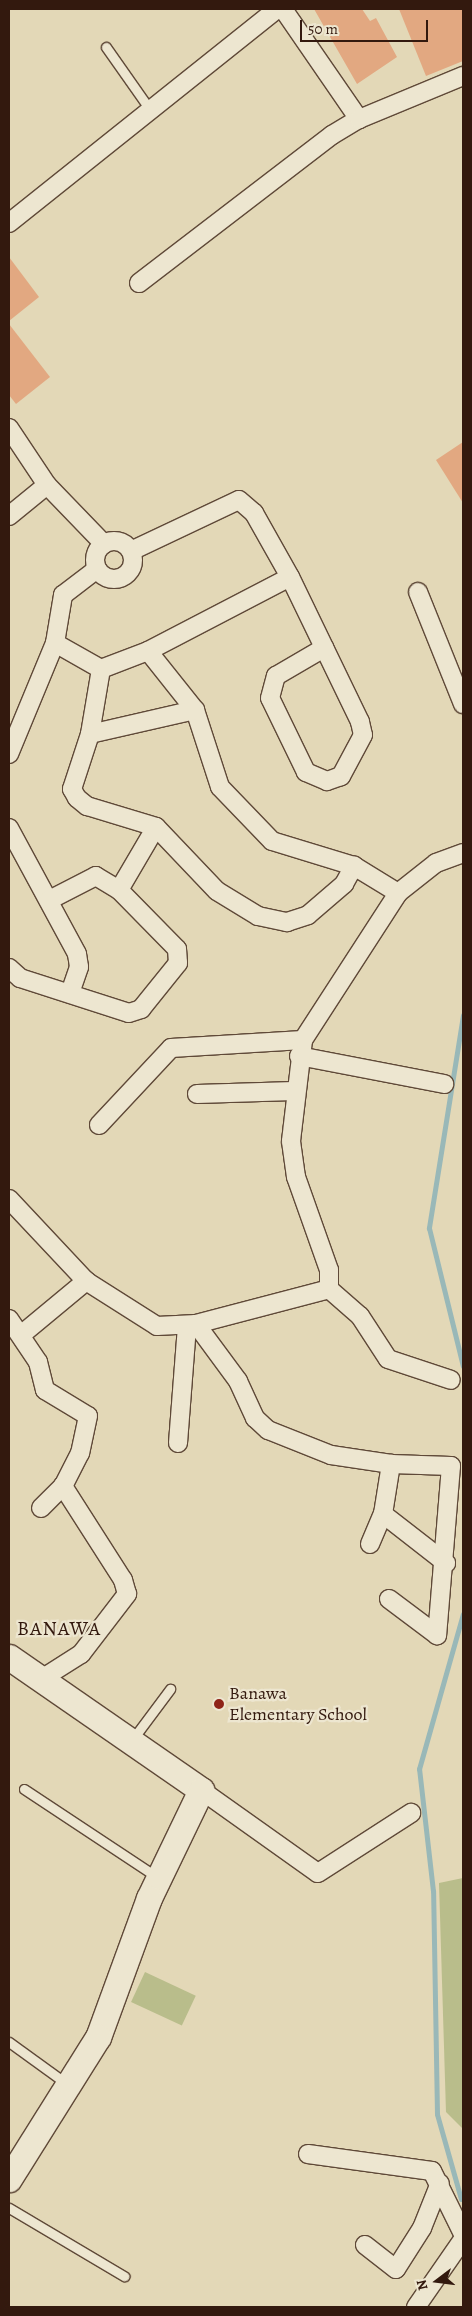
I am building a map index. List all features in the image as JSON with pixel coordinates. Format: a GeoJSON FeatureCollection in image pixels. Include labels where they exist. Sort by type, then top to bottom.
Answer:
{"type":"FeatureCollection","features":[{"type":"Feature","properties":{"kind":"street"},"geometry":{"type":"LineString","coordinates":[[9,223],[277,9]]}},
{"type":"Feature","properties":{"kind":"street"},"geometry":{"type":"LineString","coordinates":[[284,9],[359,119]]}},
{"type":"Feature","properties":{"kind":"street"},"geometry":{"type":"LineString","coordinates":[[140,283],[359,119],[463,76]]}},
{"type":"Feature","properties":{"kind":"street"},"geometry":{"type":"LineString","coordinates":[[9,428],[47,485],[104,544]]}},
{"type":"Feature","properties":{"kind":"street"},"geometry":{"type":"LineString","coordinates":[[9,516],[47,485]]}},
{"type":"Feature","properties":{"kind":"street"},"geometry":{"type":"LineString","coordinates":[[131,551],[239,500],[254,513],[290,577],[324,648],[363,735],[341,776],[327,781],[306,772],[270,698],[276,676],[324,648]]}},
{"type":"Feature","properties":{"kind":"street"},"geometry":{"type":"LineString","coordinates":[[113,541],[131,551],[130,568],[117,579],[106,577],[97,569],[97,551],[104,544],[113,541]]}},
{"type":"Feature","properties":{"kind":"street"},"geometry":{"type":"LineString","coordinates":[[9,754],[55,642],[63,595],[97,569]]}},
{"type":"Feature","properties":{"kind":"street"},"geometry":{"type":"LineString","coordinates":[[55,642],[101,668],[148,651],[290,577]]}},
{"type":"Feature","properties":{"kind":"street"},"geometry":{"type":"LineString","coordinates":[[418,592],[463,704]]}},
{"type":"Feature","properties":{"kind":"street"},"geometry":{"type":"LineString","coordinates":[[148,651],[195,710],[220,787],[272,841],[354,866],[398,893]]}},
{"type":"Feature","properties":{"kind":"street"},"geometry":{"type":"LineString","coordinates":[[101,668],[90,734],[72,789],[77,798],[87,806],[156,827],[224,896],[258,916],[280,920],[308,915],[344,884],[354,866]]}},
{"type":"Feature","properties":{"kind":"street"},"geometry":{"type":"LineString","coordinates":[[90,734],[195,710]]}},
{"type":"Feature","properties":{"kind":"street"},"geometry":{"type":"LineString","coordinates":[[119,890],[156,827]]}},
{"type":"Feature","properties":{"kind":"street"},"geometry":{"type":"LineString","coordinates":[[9,828],[77,954],[79,968],[70,993]]}},
{"type":"Feature","properties":{"kind":"street"},"geometry":{"type":"LineString","coordinates":[[329,1289],[330,1270],[296,1177],[291,1142],[294,1092],[301,1048],[398,893],[436,863],[463,853]]}},
{"type":"Feature","properties":{"kind":"street"},"geometry":{"type":"LineString","coordinates":[[9,968],[20,978],[129,1013],[141,1009],[178,963],[176,949],[119,890],[96,876],[49,900]]}},
{"type":"Feature","properties":{"kind":"street"},"geometry":{"type":"LineString","coordinates":[[99,1125],[172,1048],[301,1048],[444,1084]]}},
{"type":"Feature","properties":{"kind":"street"},"geometry":{"type":"LineString","coordinates":[[197,1094],[294,1092]]}},
{"type":"Feature","properties":{"kind":"street"},"geometry":{"type":"LineString","coordinates":[[9,1199],[86,1281],[156,1326],[191,1324],[329,1289]]}},
{"type":"Feature","properties":{"kind":"street"},"geometry":{"type":"LineString","coordinates":[[21,1335],[86,1281]]}},
{"type":"Feature","properties":{"kind":"street"},"geometry":{"type":"LineString","coordinates":[[329,1289],[360,1316],[388,1360],[451,1380]]}},
{"type":"Feature","properties":{"kind":"street"},"geometry":{"type":"LineString","coordinates":[[9,1319],[38,1362],[45,1390],[88,1416],[80,1453],[63,1486],[41,1508]]}},
{"type":"Feature","properties":{"kind":"street"},"geometry":{"type":"LineString","coordinates":[[178,1443],[191,1324]]}},
{"type":"Feature","properties":{"kind":"street"},"geometry":{"type":"LineString","coordinates":[[191,1324],[238,1381],[255,1418],[268,1430],[331,1455],[390,1464],[451,1466],[446,1563],[437,1635],[389,1599]]}},
{"type":"Feature","properties":{"kind":"street"},"geometry":{"type":"LineString","coordinates":[[370,1544],[383,1514],[390,1464]]}},
{"type":"Feature","properties":{"kind":"street"},"geometry":{"type":"LineString","coordinates":[[43,1678],[81,1654],[121,1605],[125,1585],[63,1486]]}},
{"type":"Feature","properties":{"kind":"street"},"geometry":{"type":"LineString","coordinates":[[383,1514],[446,1563]]}},
{"type":"Feature","properties":{"kind":"street"},"geometry":{"type":"LineString","coordinates":[[9,1657],[43,1678],[132,1740],[318,1873],[411,1813]]}},
{"type":"Feature","properties":{"kind":"street"},"geometry":{"type":"LineString","coordinates":[[9,2180],[70,2086],[98,2038],[159,1878],[201,1790]]}},
{"type":"Feature","properties":{"kind":"street"},"geometry":{"type":"LineString","coordinates":[[308,2154],[432,2171],[440,2182],[463,2234]]}},
{"type":"Feature","properties":{"kind":"street"},"geometry":{"type":"LineString","coordinates":[[365,2246],[396,2269],[422,2228],[440,2182]]}},
{"type":"Feature","properties":{"kind":"street"},"geometry":{"type":"LineString","coordinates":[[416,2307],[463,2239]]}},
{"type":"Feature","properties":{"kind":"lane"},"geometry":{"type":"LineString","coordinates":[[106,47],[151,111]]}},
{"type":"Feature","properties":{"kind":"lane"},"geometry":{"type":"LineString","coordinates":[[132,1740],[170,1689]]}},
{"type":"Feature","properties":{"kind":"lane"},"geometry":{"type":"LineString","coordinates":[[24,1789],[159,1878]]}},
{"type":"Feature","properties":{"kind":"lane"},"geometry":{"type":"LineString","coordinates":[[9,2042],[70,2086]]}},
{"type":"Feature","properties":{"kind":"lane"},"geometry":{"type":"LineString","coordinates":[[9,2208],[124,2276]]}},
{"type":"Feature","properties":{"kind":"green space"},"geometry":{"type":"Polygon","coordinates":[[[463,1878],[463,2129],[446,2112],[439,1883],[463,1878]]]}},
{"type":"Feature","properties":{"kind":"green space"},"geometry":{"type":"Polygon","coordinates":[[[145,1972],[196,1996],[182,2026],[131,2002],[145,1972]]]}},
{"type":"Feature","properties":{"kind":"building"},"geometry":{"type":"Polygon","coordinates":[[[314,9],[362,9],[370,21],[376,18],[397,57],[357,84],[314,9]]]}},
{"type":"Feature","properties":{"kind":"building"},"geometry":{"type":"Polygon","coordinates":[[[399,9],[463,9],[463,61],[426,76],[399,9]]]}},
{"type":"Feature","properties":{"kind":"building"},"geometry":{"type":"Polygon","coordinates":[[[9,257],[39,297],[9,321],[9,257]]]}},
{"type":"Feature","properties":{"kind":"building"},"geometry":{"type":"Polygon","coordinates":[[[9,324],[50,377],[16,404],[9,395],[9,324]]]}},
{"type":"Feature","properties":{"kind":"building"},"geometry":{"type":"Polygon","coordinates":[[[463,442],[463,503],[436,460],[463,442]]]}},
{"type":"Feature","properties":{"kind":"waterway"},"geometry":{"type":"LineString","coordinates":[[463,1015],[429,1228],[463,1366]]}},
{"type":"Feature","properties":{"kind":"waterway"},"geometry":{"type":"LineString","coordinates":[[461,2199],[437,2114],[433,1891],[419,1769],[463,1614]]}},
{"type":"Feature","properties":{"kind":"place","name":"Banawa Elementary School"},"geometry":{"type":"Point","coordinates":[219,1704]}},
{"type":"Feature","properties":{"kind":"district","name":"BANAWA"},"geometry":{"type":"Point","coordinates":[59,1628]}}]}
